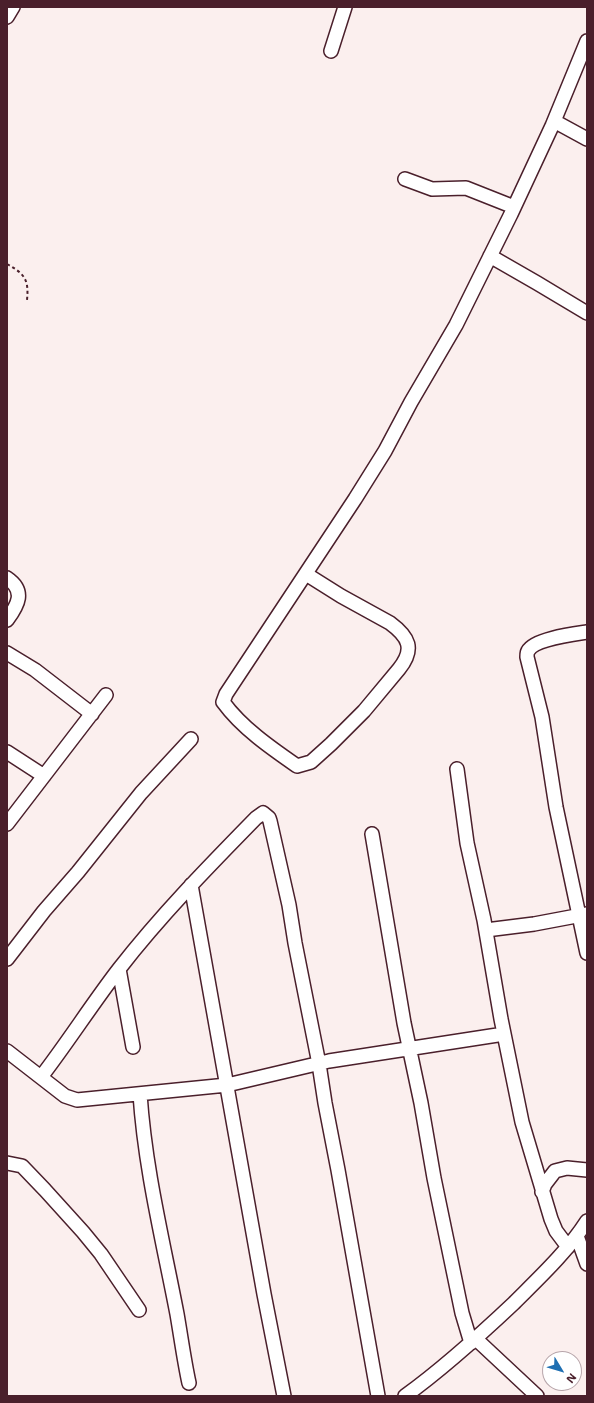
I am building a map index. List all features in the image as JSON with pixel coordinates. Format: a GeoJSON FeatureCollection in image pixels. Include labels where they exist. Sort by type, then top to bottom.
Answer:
{"type":"FeatureCollection","features":[{"type":"Feature","properties":{"kind":"street"},"geometry":{"type":"LineString","coordinates":[[7,17],[13,7]]}},
{"type":"Feature","properties":{"kind":"street"},"geometry":{"type":"LineString","coordinates":[[331,51],[345,7]]}},
{"type":"Feature","properties":{"kind":"street"},"geometry":{"type":"LineString","coordinates":[[306,574],[397,628],[404,636],[409,652],[406,660],[399,669],[347,729],[311,762],[297,766],[271,747],[229,710],[224,702],[226,694],[306,574],[385,451],[411,402],[456,325],[554,121],[587,41]]}},
{"type":"Feature","properties":{"kind":"street"},"geometry":{"type":"LineString","coordinates":[[554,121],[587,139]]}},
{"type":"Feature","properties":{"kind":"street"},"geometry":{"type":"LineString","coordinates":[[405,179],[432,189],[466,188],[514,207]]}},
{"type":"Feature","properties":{"kind":"street"},"geometry":{"type":"LineString","coordinates":[[490,256],[587,313]]}},
{"type":"Feature","properties":{"kind":"street"},"geometry":{"type":"LineString","coordinates":[[7,578],[15,585],[19,596],[18,601],[7,620]]}},
{"type":"Feature","properties":{"kind":"street"},"geometry":{"type":"LineString","coordinates":[[587,632],[563,636],[538,643],[532,646],[527,652],[542,718],[556,807],[573,890],[583,915],[587,952]]}},
{"type":"Feature","properties":{"kind":"street"},"geometry":{"type":"LineString","coordinates":[[7,653],[35,670],[92,714]]}},
{"type":"Feature","properties":{"kind":"street"},"geometry":{"type":"LineString","coordinates":[[7,824],[106,695]]}},
{"type":"Feature","properties":{"kind":"street"},"geometry":{"type":"LineString","coordinates":[[7,959],[44,911],[78,872],[141,793],[191,739]]}},
{"type":"Feature","properties":{"kind":"street"},"geometry":{"type":"LineString","coordinates":[[7,752],[44,776]]}},
{"type":"Feature","properties":{"kind":"street"},"geometry":{"type":"LineString","coordinates":[[457,769],[467,843],[486,930],[504,1034],[522,1122],[551,1219],[556,1231],[568,1247]]}},
{"type":"Feature","properties":{"kind":"street"},"geometry":{"type":"LineString","coordinates":[[41,1077],[119,969],[150,931],[191,885],[256,818],[263,813],[270,818],[289,905],[319,1064],[378,1396]]}},
{"type":"Feature","properties":{"kind":"street"},"geometry":{"type":"LineString","coordinates":[[372,834],[409,1049],[462,1313],[474,1341],[537,1396]]}},
{"type":"Feature","properties":{"kind":"street"},"geometry":{"type":"LineString","coordinates":[[191,885],[284,1396]]}},
{"type":"Feature","properties":{"kind":"street"},"geometry":{"type":"LineString","coordinates":[[486,930],[534,924],[583,915]]}},
{"type":"Feature","properties":{"kind":"street"},"geometry":{"type":"LineString","coordinates":[[119,969],[134,1047]]}},
{"type":"Feature","properties":{"kind":"street"},"geometry":{"type":"LineString","coordinates":[[7,1051],[65,1096],[77,1100],[227,1085],[328,1061],[504,1034]]}},
{"type":"Feature","properties":{"kind":"street"},"geometry":{"type":"LineString","coordinates":[[140,1094],[142,1123],[154,1204],[177,1314],[189,1383]]}},
{"type":"Feature","properties":{"kind":"street"},"geometry":{"type":"LineString","coordinates":[[7,1163],[22,1166],[79,1227],[100,1254],[139,1310]]}},
{"type":"Feature","properties":{"kind":"street"},"geometry":{"type":"LineString","coordinates":[[542,1192],[545,1184],[555,1171],[566,1168],[587,1170]]}},
{"type":"Feature","properties":{"kind":"street"},"geometry":{"type":"LineString","coordinates":[[405,1396],[474,1341],[553,1265],[577,1236],[587,1221]]}},
{"type":"Feature","properties":{"kind":"street"},"geometry":{"type":"LineString","coordinates":[[577,1236],[587,1264]]}},
{"type":"Feature","properties":{"kind":"path"},"geometry":{"type":"LineString","coordinates":[[7,264],[23,274],[28,288],[26,300]]}}]}
